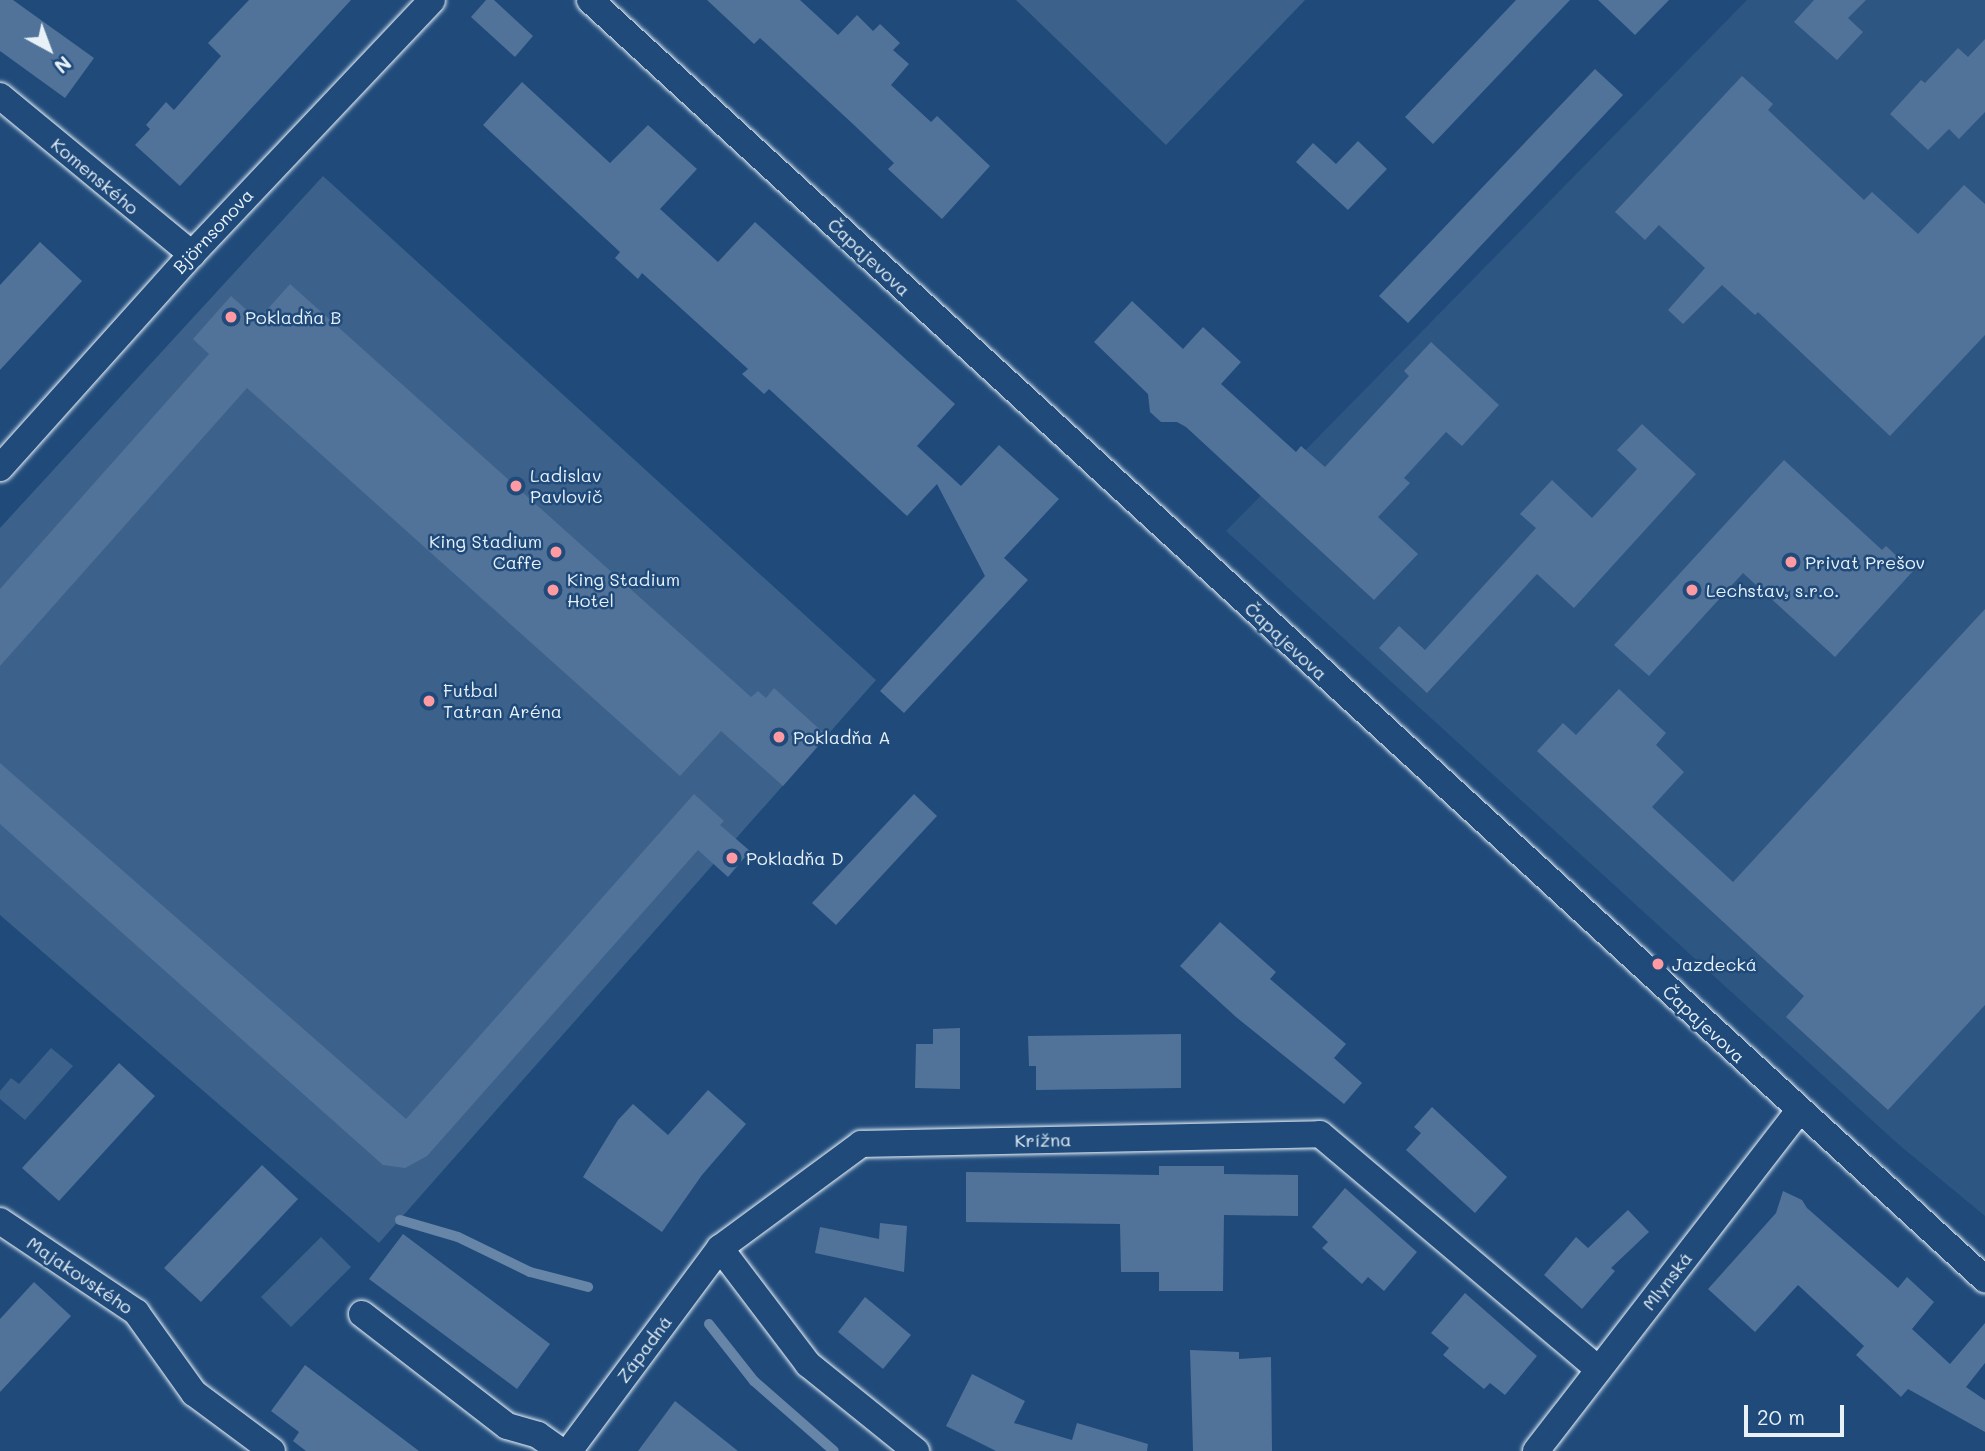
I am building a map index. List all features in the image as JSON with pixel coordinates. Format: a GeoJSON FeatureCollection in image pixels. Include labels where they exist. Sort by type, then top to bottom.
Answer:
{"type":"FeatureCollection","features":[{"type":"Feature","properties":{"kind":"street","name":"Björnsonova"},"geometry":{"type":"LineString","coordinates":[[0,468],[192,254],[432,0]]}},
{"type":"Feature","properties":{"kind":"street","name":"Čapajevova"},"geometry":{"type":"LineString","coordinates":[[590,0],[1985,1279]]}},
{"type":"Feature","properties":{"kind":"street","name":"Komenského"},"geometry":{"type":"LineString","coordinates":[[0,96],[192,254]]}},
{"type":"Feature","properties":{"kind":"street","name":"Mlynská"},"geometry":{"type":"LineString","coordinates":[[1536,1451],[1799,1111]]}},
{"type":"Feature","properties":{"kind":"street","name":"Krížna"},"geometry":{"type":"LineString","coordinates":[[720,1248],[861,1144],[1320,1134],[1599,1370]]}},
{"type":"Feature","properties":{"kind":"street","name":"Majakovského"},"geometry":{"type":"LineString","coordinates":[[0,1221],[136,1312],[194,1393],[272,1451]]}},
{"type":"Feature","properties":{"kind":"street","name":"Západná"},"geometry":{"type":"LineString","coordinates":[[569,1451],[720,1248]]}},
{"type":"Feature","properties":{"kind":"street"},"geometry":{"type":"LineString","coordinates":[[720,1248],[808,1364],[916,1451]]}},
{"type":"Feature","properties":{"kind":"street"},"geometry":{"type":"LineString","coordinates":[[362,1314],[507,1426],[538,1435],[561,1451]]}},
{"type":"Feature","properties":{"kind":"shaded area"},"geometry":{"type":"Polygon","coordinates":[[[1016,0],[1305,0],[1166,145],[1016,0]]]}},
{"type":"Feature","properties":{"kind":"shaded area"},"geometry":{"type":"Polygon","coordinates":[[[1747,0],[1985,0],[1985,1216],[1898,1144],[1226,531],[1747,0]]]}},
{"type":"Feature","properties":{"kind":"shaded area","name":"Futbal Tatran Aréna"},"geometry":{"type":"Polygon","coordinates":[[[323,176],[876,680],[379,1243],[0,915],[0,528],[323,176]]]}},
{"type":"Feature","properties":{"kind":"shaded area"},"geometry":{"type":"Polygon","coordinates":[[[51,1048],[73,1066],[25,1120],[0,1099],[0,1091],[11,1078],[19,1084],[51,1048]]]}},
{"type":"Feature","properties":{"kind":"shaded area"},"geometry":{"type":"Polygon","coordinates":[[[321,1237],[351,1267],[291,1327],[261,1297],[321,1237]]]}},
{"type":"Feature","properties":{"kind":"building"},"geometry":{"type":"Polygon","coordinates":[[[0,0],[13,0],[94,58],[65,98],[0,51],[0,0]]]}},
{"type":"Feature","properties":{"kind":"building"},"geometry":{"type":"Polygon","coordinates":[[[249,0],[351,0],[180,186],[135,145],[150,129],[146,125],[166,102],[174,110],[221,56],[208,43],[249,0]]]}},
{"type":"Feature","properties":{"kind":"building"},"geometry":{"type":"Polygon","coordinates":[[[486,0],[494,0],[533,36],[515,57],[471,17],[486,0]]]}},
{"type":"Feature","properties":{"kind":"building"},"geometry":{"type":"Polygon","coordinates":[[[707,0],[800,0],[838,35],[857,15],[873,31],[880,24],[900,43],[893,50],[909,64],[891,85],[931,122],[937,116],[990,166],[942,219],[888,169],[894,163],[854,125],[760,38],[754,44],[707,0]]]}},
{"type":"Feature","properties":{"kind":"building"},"geometry":{"type":"Polygon","coordinates":[[[1516,0],[1570,0],[1433,144],[1405,117],[1516,0]]]}},
{"type":"Feature","properties":{"kind":"building"},"geometry":{"type":"Polygon","coordinates":[[[1598,0],[1669,0],[1635,35],[1598,0]]]}},
{"type":"Feature","properties":{"kind":"building"},"geometry":{"type":"Polygon","coordinates":[[[1814,0],[1866,0],[1848,18],[1863,32],[1837,60],[1794,22],[1814,0]]]}},
{"type":"Feature","properties":{"kind":"building"},"geometry":{"type":"Polygon","coordinates":[[[1985,39],[1985,112],[1959,139],[1949,129],[1928,150],[1890,114],[1921,80],[1925,83],[1958,48],[1968,57],[1985,39]]]}},
{"type":"Feature","properties":{"kind":"building"},"geometry":{"type":"Polygon","coordinates":[[[1595,69],[1623,95],[1408,323],[1379,296],[1595,69]]]}},
{"type":"Feature","properties":{"kind":"building"},"geometry":{"type":"Polygon","coordinates":[[[1742,76],[1773,104],[1768,110],[1864,200],[1872,192],[1918,234],[1964,185],[1985,204],[1985,335],[1890,436],[1758,312],[1755,315],[1722,285],[1683,324],[1668,310],[1705,268],[1659,225],[1645,240],[1615,212],[1742,76]]]}},
{"type":"Feature","properties":{"kind":"building"},"geometry":{"type":"Polygon","coordinates":[[[522,82],[610,163],[648,125],[697,169],[660,209],[718,262],[755,222],[955,404],[917,446],[961,486],[999,445],[1059,499],[1004,558],[1028,580],[904,713],[880,691],[985,576],[937,484],[907,516],[769,389],[764,394],[742,374],[748,369],[642,273],[638,279],[615,258],[620,252],[483,125],[522,82]]]}},
{"type":"Feature","properties":{"kind":"building"},"geometry":{"type":"Polygon","coordinates":[[[1358,141],[1387,169],[1348,210],[1296,162],[1313,143],[1336,164],[1358,141]]]}},
{"type":"Feature","properties":{"kind":"building"},"geometry":{"type":"Polygon","coordinates":[[[40,242],[82,281],[0,370],[0,285],[40,242]]]}},
{"type":"Feature","properties":{"kind":"building","name":"King Stadium Hotel"},"geometry":{"type":"Polygon","coordinates":[[[290,284],[751,697],[758,691],[766,698],[774,688],[827,736],[783,786],[721,731],[680,776],[247,388],[0,666],[0,589],[209,354],[193,339],[231,296],[258,320],[290,284]]]}},
{"type":"Feature","properties":{"kind":"building"},"geometry":{"type":"Polygon","coordinates":[[[1132,301],[1183,349],[1203,327],[1241,362],[1221,384],[1296,452],[1301,446],[1325,467],[1409,376],[1404,371],[1431,342],[1499,405],[1462,446],[1446,432],[1404,478],[1410,483],[1378,517],[1418,554],[1374,600],[1186,427],[1177,422],[1161,422],[1150,412],[1148,394],[1094,342],[1132,301]]]}},
{"type":"Feature","properties":{"kind":"building"},"geometry":{"type":"Polygon","coordinates":[[[1642,424],[1696,474],[1574,608],[1537,574],[1427,693],[1379,648],[1399,626],[1425,650],[1536,528],[1520,514],[1552,480],[1592,518],[1637,469],[1617,450],[1642,424]]]}},
{"type":"Feature","properties":{"kind":"building"},"geometry":{"type":"Polygon","coordinates":[[[1784,460],[1882,550],[1886,546],[1913,571],[1835,657],[1743,573],[1649,676],[1614,645],[1784,460]]]}},
{"type":"Feature","properties":{"kind":"building"},"geometry":{"type":"Polygon","coordinates":[[[1985,609],[1985,1005],[1888,1110],[1786,1017],[1804,996],[1537,751],[1563,723],[1576,735],[1619,689],[1666,733],[1656,745],[1684,772],[1652,807],[1733,882],[1985,609]]]}},
{"type":"Feature","properties":{"kind":"building"},"geometry":{"type":"Polygon","coordinates":[[[0,763],[406,1119],[694,794],[724,821],[720,825],[750,851],[728,877],[698,850],[427,1156],[405,1168],[383,1165],[0,824],[0,763]]]}},
{"type":"Feature","properties":{"kind":"building"},"geometry":{"type":"Polygon","coordinates":[[[914,794],[937,816],[836,925],[812,903],[914,794]]]}},
{"type":"Feature","properties":{"kind":"building"},"geometry":{"type":"Polygon","coordinates":[[[1220,922],[1276,972],[1270,979],[1346,1044],[1334,1058],[1362,1083],[1344,1104],[1236,1017],[1180,966],[1220,922]]]}},
{"type":"Feature","properties":{"kind":"building"},"geometry":{"type":"Polygon","coordinates":[[[960,1028],[960,1089],[915,1088],[916,1044],[933,1044],[933,1029],[960,1028]]]}},
{"type":"Feature","properties":{"kind":"building"},"geometry":{"type":"Polygon","coordinates":[[[1181,1034],[1181,1088],[1036,1090],[1036,1066],[1029,1066],[1028,1036],[1181,1034]]]}},
{"type":"Feature","properties":{"kind":"building"},"geometry":{"type":"Polygon","coordinates":[[[119,1063],[155,1096],[59,1201],[22,1168],[119,1063]]]}},
{"type":"Feature","properties":{"kind":"building"},"geometry":{"type":"Polygon","coordinates":[[[708,1090],[746,1124],[702,1175],[662,1232],[583,1177],[618,1120],[633,1104],[668,1135],[708,1090]]]}},
{"type":"Feature","properties":{"kind":"building"},"geometry":{"type":"Polygon","coordinates":[[[1432,1107],[1507,1177],[1475,1213],[1406,1150],[1421,1133],[1414,1127],[1432,1107]]]}},
{"type":"Feature","properties":{"kind":"building"},"geometry":{"type":"Polygon","coordinates":[[[262,1165],[298,1199],[201,1302],[164,1268],[262,1165]]]}},
{"type":"Feature","properties":{"kind":"building"},"geometry":{"type":"Polygon","coordinates":[[[1159,1166],[1224,1166],[1224,1174],[1298,1175],[1298,1216],[1224,1215],[1223,1291],[1159,1291],[1159,1272],[1121,1272],[1120,1224],[966,1222],[966,1172],[1159,1175],[1159,1166]]]}},
{"type":"Feature","properties":{"kind":"building"},"geometry":{"type":"Polygon","coordinates":[[[1345,1188],[1417,1252],[1384,1291],[1368,1277],[1362,1284],[1322,1248],[1328,1242],[1312,1227],[1345,1188]]]}},
{"type":"Feature","properties":{"kind":"building"},"geometry":{"type":"Polygon","coordinates":[[[1783,1191],[1802,1200],[1807,1208],[1898,1288],[1907,1277],[1934,1302],[1912,1329],[1950,1364],[1985,1323],[1985,1363],[1966,1387],[1985,1400],[1985,1432],[1908,1389],[1901,1397],[1856,1355],[1864,1346],[1798,1285],[1755,1332],[1708,1289],[1776,1213],[1783,1191]]]}},
{"type":"Feature","properties":{"kind":"building"},"geometry":{"type":"Polygon","coordinates":[[[1628,1210],[1649,1232],[1611,1268],[1615,1271],[1582,1309],[1544,1275],[1576,1237],[1588,1248],[1628,1210]]]}},
{"type":"Feature","properties":{"kind":"building"},"geometry":{"type":"Polygon","coordinates":[[[880,1223],[907,1226],[904,1272],[815,1253],[820,1227],[879,1239],[880,1223]]]}},
{"type":"Feature","properties":{"kind":"building"},"geometry":{"type":"Polygon","coordinates":[[[403,1234],[550,1344],[517,1389],[369,1279],[403,1234]]]}},
{"type":"Feature","properties":{"kind":"building"},"geometry":{"type":"Polygon","coordinates":[[[34,1282],[71,1316],[0,1392],[0,1319],[34,1282]]]}},
{"type":"Feature","properties":{"kind":"building"},"geometry":{"type":"Polygon","coordinates":[[[1465,1293],[1537,1356],[1505,1395],[1490,1383],[1484,1389],[1443,1355],[1449,1348],[1431,1333],[1465,1293]]]}},
{"type":"Feature","properties":{"kind":"building"},"geometry":{"type":"Polygon","coordinates":[[[865,1297],[911,1335],[883,1369],[838,1332],[865,1297]]]}},
{"type":"Feature","properties":{"kind":"building"},"geometry":{"type":"Polygon","coordinates":[[[1190,1350],[1239,1352],[1239,1359],[1271,1357],[1272,1451],[1193,1451],[1190,1350]]]}},
{"type":"Feature","properties":{"kind":"building"},"geometry":{"type":"Polygon","coordinates":[[[305,1365],[419,1451],[306,1451],[293,1441],[299,1432],[271,1411],[305,1365]]]}},
{"type":"Feature","properties":{"kind":"building"},"geometry":{"type":"Polygon","coordinates":[[[972,1374],[1025,1401],[1014,1423],[1072,1440],[1077,1423],[1148,1444],[1147,1451],[996,1451],[946,1426],[972,1374]]]}},
{"type":"Feature","properties":{"kind":"building"},"geometry":{"type":"Polygon","coordinates":[[[675,1401],[738,1451],[638,1451],[675,1401]]]}},
{"type":"Feature","properties":{"kind":"waterway"},"geometry":{"type":"LineString","coordinates":[[400,1220],[458,1237],[530,1272],[588,1287]]}},
{"type":"Feature","properties":{"kind":"waterway"},"geometry":{"type":"LineString","coordinates":[[709,1324],[754,1381],[834,1451]]}},
{"type":"Feature","properties":{"kind":"place","name":"Pokladňa B"},"geometry":{"type":"Point","coordinates":[231,317]}},
{"type":"Feature","properties":{"kind":"place","name":"Ladislav Pavlovič"},"geometry":{"type":"Point","coordinates":[516,486]}},
{"type":"Feature","properties":{"kind":"place","name":"King Stadium Caffe"},"geometry":{"type":"Point","coordinates":[556,552]}},
{"type":"Feature","properties":{"kind":"place","name":"Privat Prešov"},"geometry":{"type":"Point","coordinates":[1791,562]}},
{"type":"Feature","properties":{"kind":"place","name":"King Stadium Hotel"},"geometry":{"type":"Point","coordinates":[553,590]}},
{"type":"Feature","properties":{"kind":"place","name":"Lechstav, s.r.o."},"geometry":{"type":"Point","coordinates":[1692,590]}},
{"type":"Feature","properties":{"kind":"place","name":"Futbal Tatran Aréna"},"geometry":{"type":"Point","coordinates":[429,701]}},
{"type":"Feature","properties":{"kind":"place","name":"Pokladňa A"},"geometry":{"type":"Point","coordinates":[779,737]}},
{"type":"Feature","properties":{"kind":"place","name":"Pokladňa D"},"geometry":{"type":"Point","coordinates":[732,858]}},
{"type":"Feature","properties":{"kind":"place","name":"Jazdecká"},"geometry":{"type":"Point","coordinates":[1658,964]}}]}
